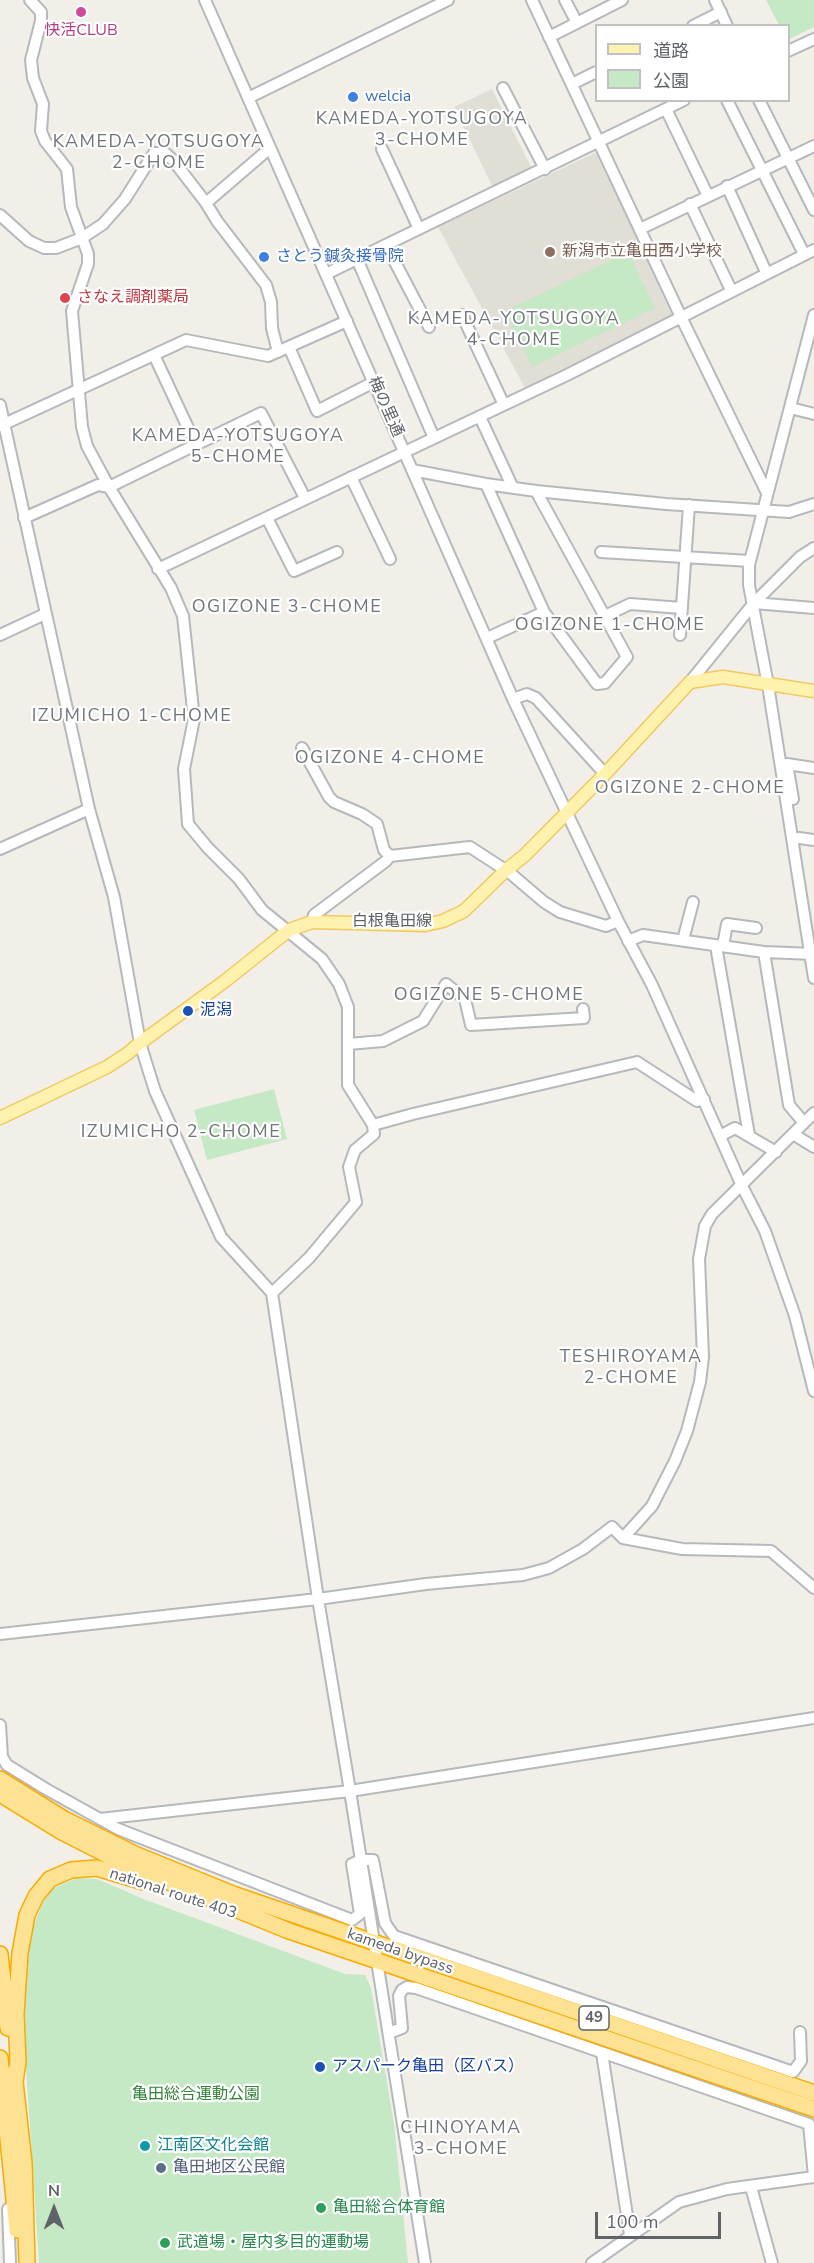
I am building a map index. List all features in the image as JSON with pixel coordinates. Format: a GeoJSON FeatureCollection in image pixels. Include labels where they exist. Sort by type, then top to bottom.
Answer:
{"type":"FeatureCollection","features":[{"type":"Feature","properties":{"kind":"highway","name":"kameda bypass"},"geometry":{"type":"LineString","coordinates":[[0,1779],[64,1819],[137,1855],[233,1894],[373,1943],[813,2106]]}},
{"type":"Feature","properties":{"kind":"highway","name":"kameda bypass"},"geometry":{"type":"LineString","coordinates":[[0,1794],[62,1832],[128,1865],[289,1931],[376,1962],[813,2106]]}},
{"type":"Feature","properties":{"kind":"highway","name":"national route 403"},"geometry":{"type":"LineString","coordinates":[[15,2080],[18,2062],[16,2014],[20,1953],[27,1915],[36,1896],[51,1879],[71,1870],[97,1869],[130,1877],[209,1907],[289,1931]]}},
{"type":"Feature","properties":{"kind":"highway","name":"national route 403"},"geometry":{"type":"LineString","coordinates":[[0,1954],[24,2163],[27,2263]]}},
{"type":"Feature","properties":{"kind":"highway"},"geometry":{"type":"LineString","coordinates":[[0,2058],[20,2263]]}},
{"type":"Feature","properties":{"kind":"main road"},"geometry":{"type":"LineString","coordinates":[[690,682],[723,677],[814,691]]}},
{"type":"Feature","properties":{"kind":"main road","name":"白根亀田線"},"geometry":{"type":"LineString","coordinates":[[0,1118],[106,1067],[127,1054],[289,930],[312,922],[425,925],[443,921],[464,910],[525,855],[568,812],[690,682]]}},
{"type":"Feature","properties":{"kind":"street"},"geometry":{"type":"LineString","coordinates":[[30,0],[41,12],[41,21],[31,60],[33,78],[43,104],[41,131],[45,141],[67,169],[71,207],[88,254],[88,264],[72,311],[82,427],[87,446],[109,487],[171,588],[183,616],[194,719],[184,769],[188,824],[239,879],[262,910],[322,959],[339,984],[348,1007],[348,1085],[373,1125],[374,1134],[355,1150],[349,1167],[356,1202],[309,1258],[272,1293]]}},
{"type":"Feature","properties":{"kind":"street","name":"梅の里通"},"geometry":{"type":"LineString","coordinates":[[205,0],[513,699],[618,921],[652,985],[742,1186],[765,1231],[795,1316],[814,1391]]}},
{"type":"Feature","properties":{"kind":"street"},"geometry":{"type":"LineString","coordinates":[[248,98],[448,0]]}},
{"type":"Feature","properties":{"kind":"street"},"geometry":{"type":"LineString","coordinates":[[532,0],[681,317],[767,493]]}},
{"type":"Feature","properties":{"kind":"street"},"geometry":{"type":"LineString","coordinates":[[564,0],[577,23]]}},
{"type":"Feature","properties":{"kind":"street"},"geometry":{"type":"LineString","coordinates":[[549,37],[622,0]]}},
{"type":"Feature","properties":{"kind":"street"},"geometry":{"type":"LineString","coordinates":[[715,0],[726,24]]}},
{"type":"Feature","properties":{"kind":"street"},"geometry":{"type":"LineString","coordinates":[[697,24],[721,12]]}},
{"type":"Feature","properties":{"kind":"street"},"geometry":{"type":"LineString","coordinates":[[790,51],[814,39]]}},
{"type":"Feature","properties":{"kind":"street"},"geometry":{"type":"LineString","coordinates":[[572,84],[595,73]]}},
{"type":"Feature","properties":{"kind":"street"},"geometry":{"type":"LineString","coordinates":[[503,88],[545,169]]}},
{"type":"Feature","properties":{"kind":"street"},"geometry":{"type":"LineString","coordinates":[[326,274],[680,102]]}},
{"type":"Feature","properties":{"kind":"street"},"geometry":{"type":"LineString","coordinates":[[158,569],[480,417],[809,252],[761,170],[728,102]]}},
{"type":"Feature","properties":{"kind":"street"},"geometry":{"type":"LineString","coordinates":[[760,102],[814,210]]}},
{"type":"Feature","properties":{"kind":"street"},"geometry":{"type":"LineString","coordinates":[[666,109],[708,196]]}},
{"type":"Feature","properties":{"kind":"street"},"geometry":{"type":"LineString","coordinates":[[640,229],[814,146]]}},
{"type":"Feature","properties":{"kind":"street"},"geometry":{"type":"LineString","coordinates":[[206,203],[270,148]]}},
{"type":"Feature","properties":{"kind":"street"},"geometry":{"type":"LineString","coordinates":[[382,149],[419,229]]}},
{"type":"Feature","properties":{"kind":"street"},"geometry":{"type":"LineString","coordinates":[[0,215],[29,241],[44,248],[56,248],[82,238],[103,224],[125,199],[154,153],[165,153],[206,203],[266,285],[272,302],[272,328],[278,352]]}},
{"type":"Feature","properties":{"kind":"street"},"geometry":{"type":"LineString","coordinates":[[727,186],[766,272]]}},
{"type":"Feature","properties":{"kind":"street"},"geometry":{"type":"LineString","coordinates":[[690,204],[731,290]]}},
{"type":"Feature","properties":{"kind":"street"},"geometry":{"type":"LineString","coordinates":[[386,244],[429,327]]}},
{"type":"Feature","properties":{"kind":"street"},"geometry":{"type":"LineString","coordinates":[[357,259],[434,438]]}},
{"type":"Feature","properties":{"kind":"street"},"geometry":{"type":"LineString","coordinates":[[462,315],[504,405]]}},
{"type":"Feature","properties":{"kind":"street"},"geometry":{"type":"LineString","coordinates":[[814,315],[750,561],[749,585],[768,685],[814,978]]}},
{"type":"Feature","properties":{"kind":"street"},"geometry":{"type":"LineString","coordinates":[[2,425],[186,340],[268,356],[347,321]]}},
{"type":"Feature","properties":{"kind":"street"},"geometry":{"type":"LineString","coordinates":[[289,347],[317,411],[374,382]]}},
{"type":"Feature","properties":{"kind":"street"},"geometry":{"type":"LineString","coordinates":[[154,355],[196,445]]}},
{"type":"Feature","properties":{"kind":"street"},"geometry":{"type":"LineString","coordinates":[[0,405],[2,425],[89,809],[114,897],[140,1043],[155,1091],[222,1237],[272,1293],[318,1599],[425,2263]]}},
{"type":"Feature","properties":{"kind":"street"},"geometry":{"type":"LineString","coordinates":[[790,408],[814,414]]}},
{"type":"Feature","properties":{"kind":"street"},"geometry":{"type":"LineString","coordinates":[[24,518],[98,485],[109,487],[261,413],[305,498]]}},
{"type":"Feature","properties":{"kind":"street"},"geometry":{"type":"LineString","coordinates":[[480,417],[513,488]]}},
{"type":"Feature","properties":{"kind":"street"},"geometry":{"type":"LineString","coordinates":[[412,470],[536,491],[689,506],[789,512],[814,504]]}},
{"type":"Feature","properties":{"kind":"street"},"geometry":{"type":"LineString","coordinates":[[351,477],[390,559]]}},
{"type":"Feature","properties":{"kind":"street"},"geometry":{"type":"LineString","coordinates":[[486,484],[544,612],[597,684],[605,683],[627,657],[536,491]]}},
{"type":"Feature","properties":{"kind":"street"},"geometry":{"type":"LineString","coordinates":[[680,635],[689,506]]}},
{"type":"Feature","properties":{"kind":"street"},"geometry":{"type":"LineString","coordinates":[[267,518],[294,571],[337,552]]}},
{"type":"Feature","properties":{"kind":"street"},"geometry":{"type":"LineString","coordinates":[[690,682],[753,603],[800,557],[814,548]]}},
{"type":"Feature","properties":{"kind":"street"},"geometry":{"type":"LineString","coordinates":[[601,552],[750,561]]}},
{"type":"Feature","properties":{"kind":"street"},"geometry":{"type":"LineString","coordinates":[[753,603],[814,608]]}},
{"type":"Feature","properties":{"kind":"street"},"geometry":{"type":"LineString","coordinates":[[605,616],[630,604],[682,608]]}},
{"type":"Feature","properties":{"kind":"street"},"geometry":{"type":"LineString","coordinates":[[486,638],[544,612]]}},
{"type":"Feature","properties":{"kind":"street"},"geometry":{"type":"LineString","coordinates":[[0,635],[45,614]]}},
{"type":"Feature","properties":{"kind":"street"},"geometry":{"type":"LineString","coordinates":[[513,699],[527,694],[536,698],[605,774]]}},
{"type":"Feature","properties":{"kind":"street"},"geometry":{"type":"LineString","coordinates":[[302,748],[329,797],[334,802],[362,814],[377,824],[384,850],[390,856]]}},
{"type":"Feature","properties":{"kind":"street"},"geometry":{"type":"LineString","coordinates":[[814,768],[787,764],[814,934]]}},
{"type":"Feature","properties":{"kind":"street"},"geometry":{"type":"LineString","coordinates":[[0,849],[89,809]]}},
{"type":"Feature","properties":{"kind":"street"},"geometry":{"type":"LineString","coordinates":[[799,838],[814,840]]}},
{"type":"Feature","properties":{"kind":"street"},"geometry":{"type":"LineString","coordinates":[[312,922],[314,915],[390,856],[470,847],[560,912],[598,925],[606,926],[618,921]]}},
{"type":"Feature","properties":{"kind":"street"},"geometry":{"type":"LineString","coordinates":[[683,940],[693,902]]}},
{"type":"Feature","properties":{"kind":"street"},"geometry":{"type":"LineString","coordinates":[[748,1135],[720,946],[727,924],[756,928]]}},
{"type":"Feature","properties":{"kind":"street"},"geometry":{"type":"LineString","coordinates":[[628,941],[643,935],[764,952],[812,954]]}},
{"type":"Feature","properties":{"kind":"street"},"geometry":{"type":"LineString","coordinates":[[764,952],[789,1105],[804,1123]]}},
{"type":"Feature","properties":{"kind":"street"},"geometry":{"type":"LineString","coordinates":[[348,1044],[383,1041],[423,1021],[446,984],[465,999],[471,1025],[584,1018],[583,1009]]}},
{"type":"Feature","properties":{"kind":"street"},"geometry":{"type":"LineString","coordinates":[[373,1125],[436,1108],[637,1062],[697,1101],[704,1099]]}},
{"type":"Feature","properties":{"kind":"street"},"geometry":{"type":"LineString","coordinates":[[623,1538],[652,1506],[675,1461],[687,1431],[700,1382],[703,1359],[699,1276],[701,1239],[705,1226],[712,1215],[814,1113]]}},
{"type":"Feature","properties":{"kind":"street"},"geometry":{"type":"LineString","coordinates":[[720,1136],[735,1128],[776,1152]]}},
{"type":"Feature","properties":{"kind":"street"},"geometry":{"type":"LineString","coordinates":[[793,1134],[814,1147]]}},
{"type":"Feature","properties":{"kind":"street"},"geometry":{"type":"LineString","coordinates":[[0,1634],[318,1599],[426,1584],[523,1575],[549,1568],[612,1527],[623,1538],[682,1549],[771,1551],[814,1588]]}},
{"type":"Feature","properties":{"kind":"street"},"geometry":{"type":"LineString","coordinates":[[100,1819],[350,1791],[814,1718]]}},
{"type":"Feature","properties":{"kind":"street"},"geometry":{"type":"LineString","coordinates":[[0,1725],[2,1757],[7,1766],[118,1829],[352,1920],[360,1914],[352,1864],[361,1860],[373,1860],[385,1923],[394,1936],[794,2072],[801,2061],[800,2032]]}},
{"type":"Feature","properties":{"kind":"street"},"geometry":{"type":"LineString","coordinates":[[496,1970],[598,2005]]}},
{"type":"Feature","properties":{"kind":"street"},"geometry":{"type":"LineString","coordinates":[[388,2033],[402,2028],[399,1996],[402,1990],[407,1987],[416,1988],[602,2053],[813,2106]]}},
{"type":"Feature","properties":{"kind":"street"},"geometry":{"type":"LineString","coordinates":[[602,2053],[630,2235]]}},
{"type":"Feature","properties":{"kind":"street"},"geometry":{"type":"LineString","coordinates":[[592,2263],[679,2202],[727,2189],[814,2177],[814,2088]]}},
{"type":"Feature","properties":{"kind":"street"},"geometry":{"type":"LineString","coordinates":[[0,2126],[9,2218],[10,2263]]}},
{"type":"Feature","properties":{"kind":"street"},"geometry":{"type":"LineString","coordinates":[[752,2187],[772,2263]]}},
{"type":"Feature","properties":{"kind":"shaded area"},"geometry":{"type":"Polygon","coordinates":[[[492,89],[532,169],[493,188],[454,107],[492,89]]]}},
{"type":"Feature","properties":{"kind":"shaded area","name":"新潟市立亀田西小学校"},"geometry":{"type":"Polygon","coordinates":[[[599,151],[676,315],[526,390],[438,227],[599,151]]]}},
{"type":"Feature","properties":{"kind":"green space"},"geometry":{"type":"Polygon","coordinates":[[[766,0],[814,0],[814,27],[790,39],[790,24],[778,24],[766,0]]]}},
{"type":"Feature","properties":{"kind":"green space"},"geometry":{"type":"Polygon","coordinates":[[[628,252],[655,308],[532,367],[505,311],[628,252]]]}},
{"type":"Feature","properties":{"kind":"green space"},"geometry":{"type":"Polygon","coordinates":[[[274,1089],[287,1139],[207,1160],[194,1110],[274,1089]]]}},
{"type":"Feature","properties":{"kind":"green space","name":"亀田総合運動公園"},"geometry":{"type":"Polygon","coordinates":[[[77,1878],[97,1879],[146,1900],[345,1974],[365,1975],[371,1988],[394,2124],[408,2263],[39,2263],[23,2022],[26,1959],[34,1925],[42,1904],[53,1888],[77,1878]]]}},
{"type":"Feature","properties":{"kind":"place","name":"快活CLUB"},"geometry":{"type":"Point","coordinates":[81,12]}},
{"type":"Feature","properties":{"kind":"place","name":"welcia"},"geometry":{"type":"Point","coordinates":[353,97]}},
{"type":"Feature","properties":{"kind":"place","name":"新潟市立亀田西小学校"},"geometry":{"type":"Point","coordinates":[550,252]}},
{"type":"Feature","properties":{"kind":"place","name":"さとう鍼灸接骨院"},"geometry":{"type":"Point","coordinates":[264,257]}},
{"type":"Feature","properties":{"kind":"place","name":"さなえ調剤薬局"},"geometry":{"type":"Point","coordinates":[65,298]}},
{"type":"Feature","properties":{"kind":"place","name":"泥潟"},"geometry":{"type":"Point","coordinates":[188,1011]}},
{"type":"Feature","properties":{"kind":"place","name":"アスパーク亀田（区バス）"},"geometry":{"type":"Point","coordinates":[320,2067]}},
{"type":"Feature","properties":{"kind":"place","name":"江南区文化会館"},"geometry":{"type":"Point","coordinates":[145,2146]}},
{"type":"Feature","properties":{"kind":"place","name":"亀田地区公民館"},"geometry":{"type":"Point","coordinates":[161,2168]}},
{"type":"Feature","properties":{"kind":"place","name":"亀田総合体育館"},"geometry":{"type":"Point","coordinates":[321,2208]}},
{"type":"Feature","properties":{"kind":"place","name":"武道場・屋内多目的運動場"},"geometry":{"type":"Point","coordinates":[165,2243]}},
{"type":"Feature","properties":{"kind":"district","name":"KAMEDA-YOTSUGOYA 3-CHOME"},"geometry":{"type":"Point","coordinates":[422,130]}},
{"type":"Feature","properties":{"kind":"district","name":"KAMEDA-YOTSUGOYA 2-CHOME"},"geometry":{"type":"Point","coordinates":[159,153]}},
{"type":"Feature","properties":{"kind":"district","name":"KAMEDA-YOTSUGOYA 4-CHOME"},"geometry":{"type":"Point","coordinates":[514,330]}},
{"type":"Feature","properties":{"kind":"district","name":"KAMEDA-YOTSUGOYA 5-CHOME"},"geometry":{"type":"Point","coordinates":[238,447]}},
{"type":"Feature","properties":{"kind":"district","name":"OGIZONE 3-CHOME"},"geometry":{"type":"Point","coordinates":[287,608]}},
{"type":"Feature","properties":{"kind":"district","name":"OGIZONE 1-CHOME"},"geometry":{"type":"Point","coordinates":[610,626]}},
{"type":"Feature","properties":{"kind":"district","name":"IZUMICHO 1-CHOME"},"geometry":{"type":"Point","coordinates":[132,717]}},
{"type":"Feature","properties":{"kind":"district","name":"OGIZONE 4-CHOME"},"geometry":{"type":"Point","coordinates":[390,759]}},
{"type":"Feature","properties":{"kind":"district","name":"OGIZONE 2-CHOME"},"geometry":{"type":"Point","coordinates":[690,789]}},
{"type":"Feature","properties":{"kind":"district","name":"OGIZONE 5-CHOME"},"geometry":{"type":"Point","coordinates":[489,996]}},
{"type":"Feature","properties":{"kind":"district","name":"IZUMICHO 2-CHOME"},"geometry":{"type":"Point","coordinates":[181,1133]}},
{"type":"Feature","properties":{"kind":"district","name":"TESHIROYAMA 2-CHOME"},"geometry":{"type":"Point","coordinates":[631,1368]}},
{"type":"Feature","properties":{"kind":"district","name":"CHINOYAMA 3-CHOME"},"geometry":{"type":"Point","coordinates":[461,2139]}}]}
